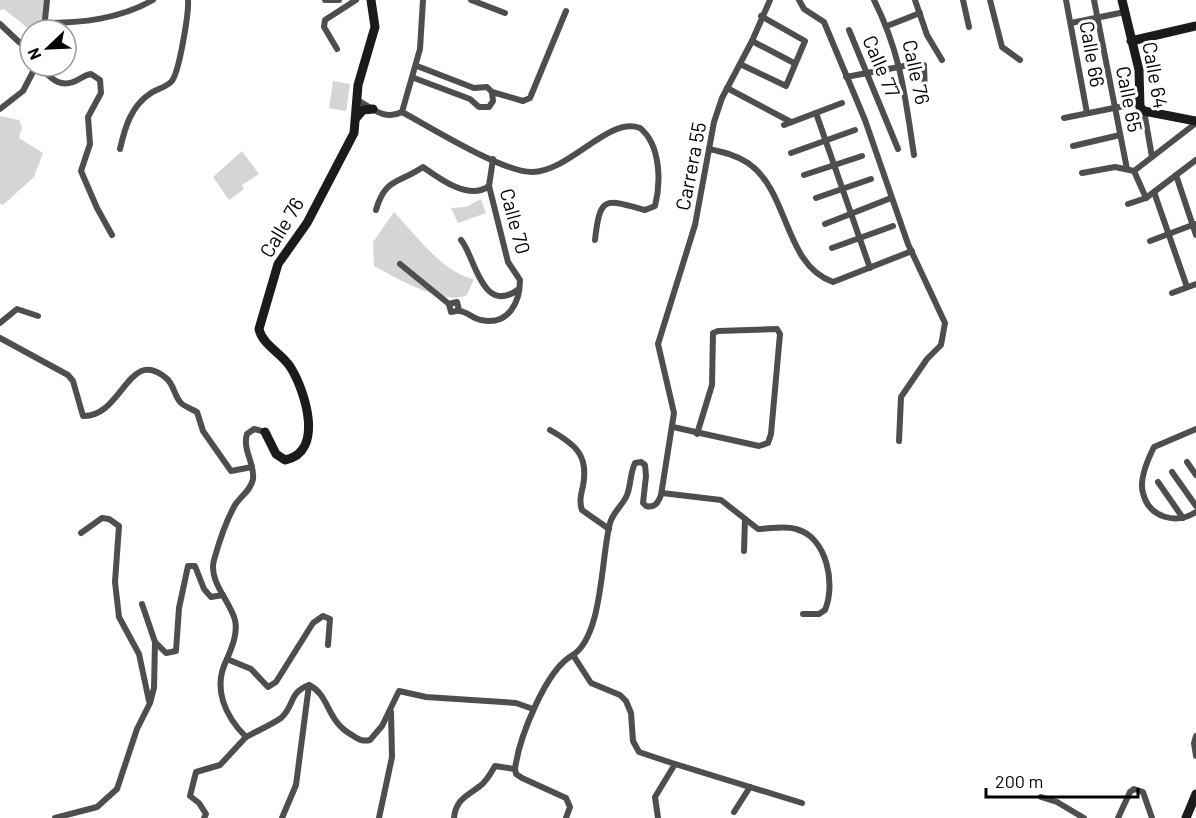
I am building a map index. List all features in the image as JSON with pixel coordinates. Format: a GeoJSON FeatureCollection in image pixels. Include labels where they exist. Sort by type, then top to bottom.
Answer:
{"type":"FeatureCollection","features":[{"type":"Feature","properties":{"kind":"street"},"geometry":{"type":"LineString","coordinates":[[45,18],[47,0]]}},
{"type":"Feature","properties":{"kind":"street"},"geometry":{"type":"LineString","coordinates":[[78,22],[98,19],[153,0]]}},
{"type":"Feature","properties":{"kind":"street"},"geometry":{"type":"LineString","coordinates":[[120,149],[125,125],[134,110],[149,94],[167,85],[176,75],[188,14],[188,0]]}},
{"type":"Feature","properties":{"kind":"street"},"geometry":{"type":"LineString","coordinates":[[325,0],[339,0]]}},
{"type":"Feature","properties":{"kind":"street"},"geometry":{"type":"LineString","coordinates":[[337,49],[324,27],[325,20],[356,0]]}},
{"type":"Feature","properties":{"kind":"street","name":"Calle 76"},"geometry":{"type":"LineString","coordinates":[[252,467],[245,444],[247,434],[252,430],[265,432],[276,454],[285,460],[300,453],[308,438],[308,416],[292,370],[262,337],[259,329],[278,264],[307,223],[348,148],[356,118],[356,99],[375,27],[371,0]]}},
{"type":"Feature","properties":{"kind":"street"},"geometry":{"type":"LineString","coordinates":[[399,114],[417,66],[423,28],[423,0]]}},
{"type":"Feature","properties":{"kind":"street"},"geometry":{"type":"LineString","coordinates":[[471,0],[505,13]]}},
{"type":"Feature","properties":{"kind":"street","name":"Carrera 55"},"geometry":{"type":"LineString","coordinates":[[673,427],[674,413],[658,344],[695,225],[719,106],[770,0]]}},
{"type":"Feature","properties":{"kind":"street"},"geometry":{"type":"LineString","coordinates":[[799,0],[804,9],[824,22],[865,120],[891,198],[912,251],[939,306],[945,333],[941,345],[927,360],[902,397],[899,441]]}},
{"type":"Feature","properties":{"kind":"street","name":"Calle 76"},"geometry":{"type":"LineString","coordinates":[[874,0],[887,26],[900,66],[914,155]]}},
{"type":"Feature","properties":{"kind":"street"},"geometry":{"type":"LineString","coordinates":[[915,0],[930,43],[942,60]]}},
{"type":"Feature","properties":{"kind":"street"},"geometry":{"type":"LineString","coordinates":[[963,0],[969,27]]}},
{"type":"Feature","properties":{"kind":"street"},"geometry":{"type":"LineString","coordinates":[[990,0],[1002,47],[1020,60]]}},
{"type":"Feature","properties":{"kind":"street","name":"Calle 66"},"geometry":{"type":"LineString","coordinates":[[1066,0],[1087,113]]}},
{"type":"Feature","properties":{"kind":"street","name":"Calle 65"},"geometry":{"type":"LineString","coordinates":[[1094,0],[1120,135],[1130,170],[1146,198]]}},
{"type":"Feature","properties":{"kind":"street","name":"Calle 64"},"geometry":{"type":"LineString","coordinates":[[1122,0],[1139,70],[1141,107],[1152,157]]}},
{"type":"Feature","properties":{"kind":"street"},"geometry":{"type":"LineString","coordinates":[[417,66],[474,88],[487,87],[492,92],[523,100],[530,98],[566,11]]}},
{"type":"Feature","properties":{"kind":"street"},"geometry":{"type":"LineString","coordinates":[[1071,23],[1125,12]]}},
{"type":"Feature","properties":{"kind":"street"},"geometry":{"type":"LineString","coordinates":[[887,26],[920,13]]}},
{"type":"Feature","properties":{"kind":"street"},"geometry":{"type":"LineString","coordinates":[[740,64],[786,86],[805,40],[761,16]]}},
{"type":"Feature","properties":{"kind":"street"},"geometry":{"type":"LineString","coordinates":[[0,24],[18,41]]}},
{"type":"Feature","properties":{"kind":"street"},"geometry":{"type":"LineString","coordinates":[[1131,41],[1196,26]]}},
{"type":"Feature","properties":{"kind":"street","name":"Calle 77"},"geometry":{"type":"LineString","coordinates":[[849,30],[868,71],[898,149]]}},
{"type":"Feature","properties":{"kind":"street"},"geometry":{"type":"LineString","coordinates":[[752,41],[794,63]]}},
{"type":"Feature","properties":{"kind":"street"},"geometry":{"type":"LineString","coordinates":[[846,77],[868,71],[920,63],[924,65],[926,95]]}},
{"type":"Feature","properties":{"kind":"street"},"geometry":{"type":"LineString","coordinates":[[51,78],[55,81],[72,83],[91,74],[98,76],[102,83],[100,96],[88,117],[90,144],[81,171],[112,235]]}},
{"type":"Feature","properties":{"kind":"street"},"geometry":{"type":"LineString","coordinates":[[0,109],[23,91],[30,78]]}},
{"type":"Feature","properties":{"kind":"street"},"geometry":{"type":"LineString","coordinates":[[414,78],[472,100],[482,108],[491,104],[492,92]]}},
{"type":"Feature","properties":{"kind":"street"},"geometry":{"type":"LineString","coordinates":[[727,88],[791,123]]}},
{"type":"Feature","properties":{"kind":"street"},"geometry":{"type":"LineString","coordinates":[[356,99],[390,117],[399,114],[523,171],[547,170],[567,162],[612,131],[632,126],[643,130],[658,170],[655,206],[645,210],[619,201],[607,204],[598,215],[595,240]]}},
{"type":"Feature","properties":{"kind":"street"},"geometry":{"type":"LineString","coordinates":[[784,125],[842,103]]}},
{"type":"Feature","properties":{"kind":"street"},"geometry":{"type":"LineString","coordinates":[[1064,118],[1115,108],[1141,107],[1196,122]]}},
{"type":"Feature","properties":{"kind":"street"},"geometry":{"type":"LineString","coordinates":[[356,118],[363,110],[375,110]]}},
{"type":"Feature","properties":{"kind":"street"},"geometry":{"type":"LineString","coordinates":[[816,113],[870,268]]}},
{"type":"Feature","properties":{"kind":"street"},"geometry":{"type":"LineString","coordinates":[[1082,173],[1115,167],[1130,170],[1152,157],[1196,122]]}},
{"type":"Feature","properties":{"kind":"street"},"geometry":{"type":"LineString","coordinates":[[791,153],[855,130]]}},
{"type":"Feature","properties":{"kind":"street"},"geometry":{"type":"LineString","coordinates":[[1073,146],[1120,135]]}},
{"type":"Feature","properties":{"kind":"street"},"geometry":{"type":"LineString","coordinates":[[709,149],[733,154],[750,164],[766,181],[807,266],[819,278],[833,282],[912,251]]}},
{"type":"Feature","properties":{"kind":"street"},"geometry":{"type":"LineString","coordinates":[[804,175],[862,156]]}},
{"type":"Feature","properties":{"kind":"street","name":"Calle 70"},"geometry":{"type":"LineString","coordinates":[[493,159],[489,186],[508,262],[520,280],[519,289]]}},
{"type":"Feature","properties":{"kind":"street"},"geometry":{"type":"LineString","coordinates":[[1128,204],[1146,198],[1196,161]]}},
{"type":"Feature","properties":{"kind":"street"},"geometry":{"type":"LineString","coordinates":[[376,210],[381,192],[423,166],[467,191],[484,189],[489,186]]}},
{"type":"Feature","properties":{"kind":"street"},"geometry":{"type":"LineString","coordinates":[[1176,176],[1196,234]]}},
{"type":"Feature","properties":{"kind":"street"},"geometry":{"type":"LineString","coordinates":[[816,198],[871,179]]}},
{"type":"Feature","properties":{"kind":"street"},"geometry":{"type":"LineString","coordinates":[[1154,192],[1187,287]]}},
{"type":"Feature","properties":{"kind":"street"},"geometry":{"type":"LineString","coordinates":[[825,224],[891,198]]}},
{"type":"Feature","properties":{"kind":"street"},"geometry":{"type":"LineString","coordinates":[[1150,241],[1194,225]]}},
{"type":"Feature","properties":{"kind":"street"},"geometry":{"type":"LineString","coordinates":[[832,248],[893,226]]}},
{"type":"Feature","properties":{"kind":"street"},"geometry":{"type":"LineString","coordinates":[[461,240],[468,249],[474,271],[483,285],[500,295],[519,289]]}},
{"type":"Feature","properties":{"kind":"street"},"geometry":{"type":"LineString","coordinates":[[400,264],[449,304],[457,302],[459,310],[481,320],[501,318],[512,311],[519,289]]}},
{"type":"Feature","properties":{"kind":"street"},"geometry":{"type":"LineString","coordinates":[[1172,293],[1196,284]]}},
{"type":"Feature","properties":{"kind":"street"},"geometry":{"type":"LineString","coordinates":[[0,323],[17,309],[38,316]]}},
{"type":"Feature","properties":{"kind":"street"},"geometry":{"type":"LineString","coordinates":[[566,818],[570,807],[566,798],[522,778],[516,774],[515,768],[533,709],[557,667],[584,645],[595,610],[612,516],[626,497],[635,464],[645,465],[646,476],[642,500],[646,506],[658,503],[662,493],[673,427],[697,434],[759,446],[769,441],[780,334],[776,328],[713,333],[712,385],[697,434]]}},
{"type":"Feature","properties":{"kind":"street"},"geometry":{"type":"LineString","coordinates":[[0,338],[68,375],[73,381],[83,416],[91,416],[110,406],[135,373],[146,370],[159,374],[168,379],[182,404],[197,412],[204,431],[231,471],[252,467],[252,481],[233,509],[214,559],[213,570],[236,627],[222,671],[224,708],[230,720],[246,737]]}},
{"type":"Feature","properties":{"kind":"street"},"geometry":{"type":"LineString","coordinates":[[550,429],[566,439],[583,460],[586,472],[580,497],[582,510],[609,529]]}},
{"type":"Feature","properties":{"kind":"street"},"geometry":{"type":"LineString","coordinates":[[1196,429],[1157,444],[1142,482],[1143,493],[1150,508],[1161,517],[1183,518],[1196,512]]}},
{"type":"Feature","properties":{"kind":"street"},"geometry":{"type":"LineString","coordinates":[[1187,462],[1196,475]]}},
{"type":"Feature","properties":{"kind":"street"},"geometry":{"type":"LineString","coordinates":[[1172,472],[1196,506]]}},
{"type":"Feature","properties":{"kind":"street"},"geometry":{"type":"LineString","coordinates":[[1158,482],[1183,518]]}},
{"type":"Feature","properties":{"kind":"street"},"geometry":{"type":"LineString","coordinates":[[662,493],[721,500],[758,529],[788,527],[808,534],[816,542],[826,563],[827,605],[819,614],[803,614]]}},
{"type":"Feature","properties":{"kind":"street"},"geometry":{"type":"LineString","coordinates":[[81,533],[102,518],[109,519],[118,526],[115,582],[119,617],[139,654],[150,703]]}},
{"type":"Feature","properties":{"kind":"street"},"geometry":{"type":"LineString","coordinates":[[744,551],[745,518]]}},
{"type":"Feature","properties":{"kind":"street"},"geometry":{"type":"LineString","coordinates":[[155,642],[166,653],[176,651],[179,608],[188,566],[195,566],[204,589],[211,597],[223,596]]}},
{"type":"Feature","properties":{"kind":"street"},"geometry":{"type":"LineString","coordinates":[[55,818],[87,812],[111,797],[117,789],[137,729],[150,703],[154,688],[155,642],[142,604]]}},
{"type":"Feature","properties":{"kind":"street"},"geometry":{"type":"LineString","coordinates":[[226,659],[251,669],[268,687],[276,682],[313,622],[323,616],[330,619],[328,645]]}},
{"type":"Feature","properties":{"kind":"street"},"geometry":{"type":"LineString","coordinates":[[573,655],[591,682],[620,695],[626,701],[632,713],[633,741],[639,752],[802,803]]}},
{"type":"Feature","properties":{"kind":"street"},"geometry":{"type":"LineString","coordinates":[[309,685],[322,696],[337,724],[363,741],[372,738],[391,711],[399,692],[426,697],[516,703],[533,709]]}},
{"type":"Feature","properties":{"kind":"street"},"geometry":{"type":"LineString","coordinates":[[204,818],[206,814],[203,808],[190,796],[196,772],[220,765],[246,737],[280,719],[293,696],[300,689],[309,685]]}},
{"type":"Feature","properties":{"kind":"street"},"geometry":{"type":"LineString","coordinates":[[282,818],[296,784],[309,685]]}},
{"type":"Feature","properties":{"kind":"street"},"geometry":{"type":"LineString","coordinates":[[379,818],[392,757],[391,711]]}},
{"type":"Feature","properties":{"kind":"street"},"geometry":{"type":"LineString","coordinates":[[1196,736],[1196,756]]}},
{"type":"Feature","properties":{"kind":"street"},"geometry":{"type":"LineString","coordinates":[[658,818],[656,797],[675,764]]}},
{"type":"Feature","properties":{"kind":"street"},"geometry":{"type":"LineString","coordinates":[[454,818],[455,808],[465,794],[482,785],[495,766],[515,768]]}},
{"type":"Feature","properties":{"kind":"street"},"geometry":{"type":"LineString","coordinates":[[734,813],[750,787]]}},
{"type":"Feature","properties":{"kind":"street"},"geometry":{"type":"LineString","coordinates":[[1118,818],[1130,792],[1134,789],[1143,792],[1152,818]]}},
{"type":"Feature","properties":{"kind":"street"},"geometry":{"type":"LineString","coordinates":[[1186,818],[1196,795]]}},
{"type":"Feature","properties":{"kind":"street"},"geometry":{"type":"LineString","coordinates":[[1041,797],[1057,802],[1084,818]]}},
{"type":"Feature","properties":{"kind":"shaded area"},"geometry":{"type":"Polygon","coordinates":[[[0,0],[46,0],[44,18],[18,18],[18,20],[4,9],[0,10],[0,0]]]}},
{"type":"Feature","properties":{"kind":"shaded area"},"geometry":{"type":"Polygon","coordinates":[[[333,81],[350,84],[346,111],[329,108],[333,81]]]}},
{"type":"Feature","properties":{"kind":"shaded area"},"geometry":{"type":"Polygon","coordinates":[[[0,116],[19,120],[22,127],[19,138],[43,153],[34,177],[3,205],[0,204],[0,116]]]}},
{"type":"Feature","properties":{"kind":"shaded area"},"geometry":{"type":"Polygon","coordinates":[[[242,151],[259,174],[242,185],[244,189],[229,200],[213,177],[242,151]]]}},
{"type":"Feature","properties":{"kind":"shaded area"},"geometry":{"type":"Polygon","coordinates":[[[481,199],[486,213],[458,223],[451,208],[466,207],[481,199]]]}},
{"type":"Feature","properties":{"kind":"shaded area"},"geometry":{"type":"Polygon","coordinates":[[[394,212],[441,262],[463,276],[474,279],[467,295],[458,298],[434,294],[374,266],[373,242],[394,212]]]}}]}
